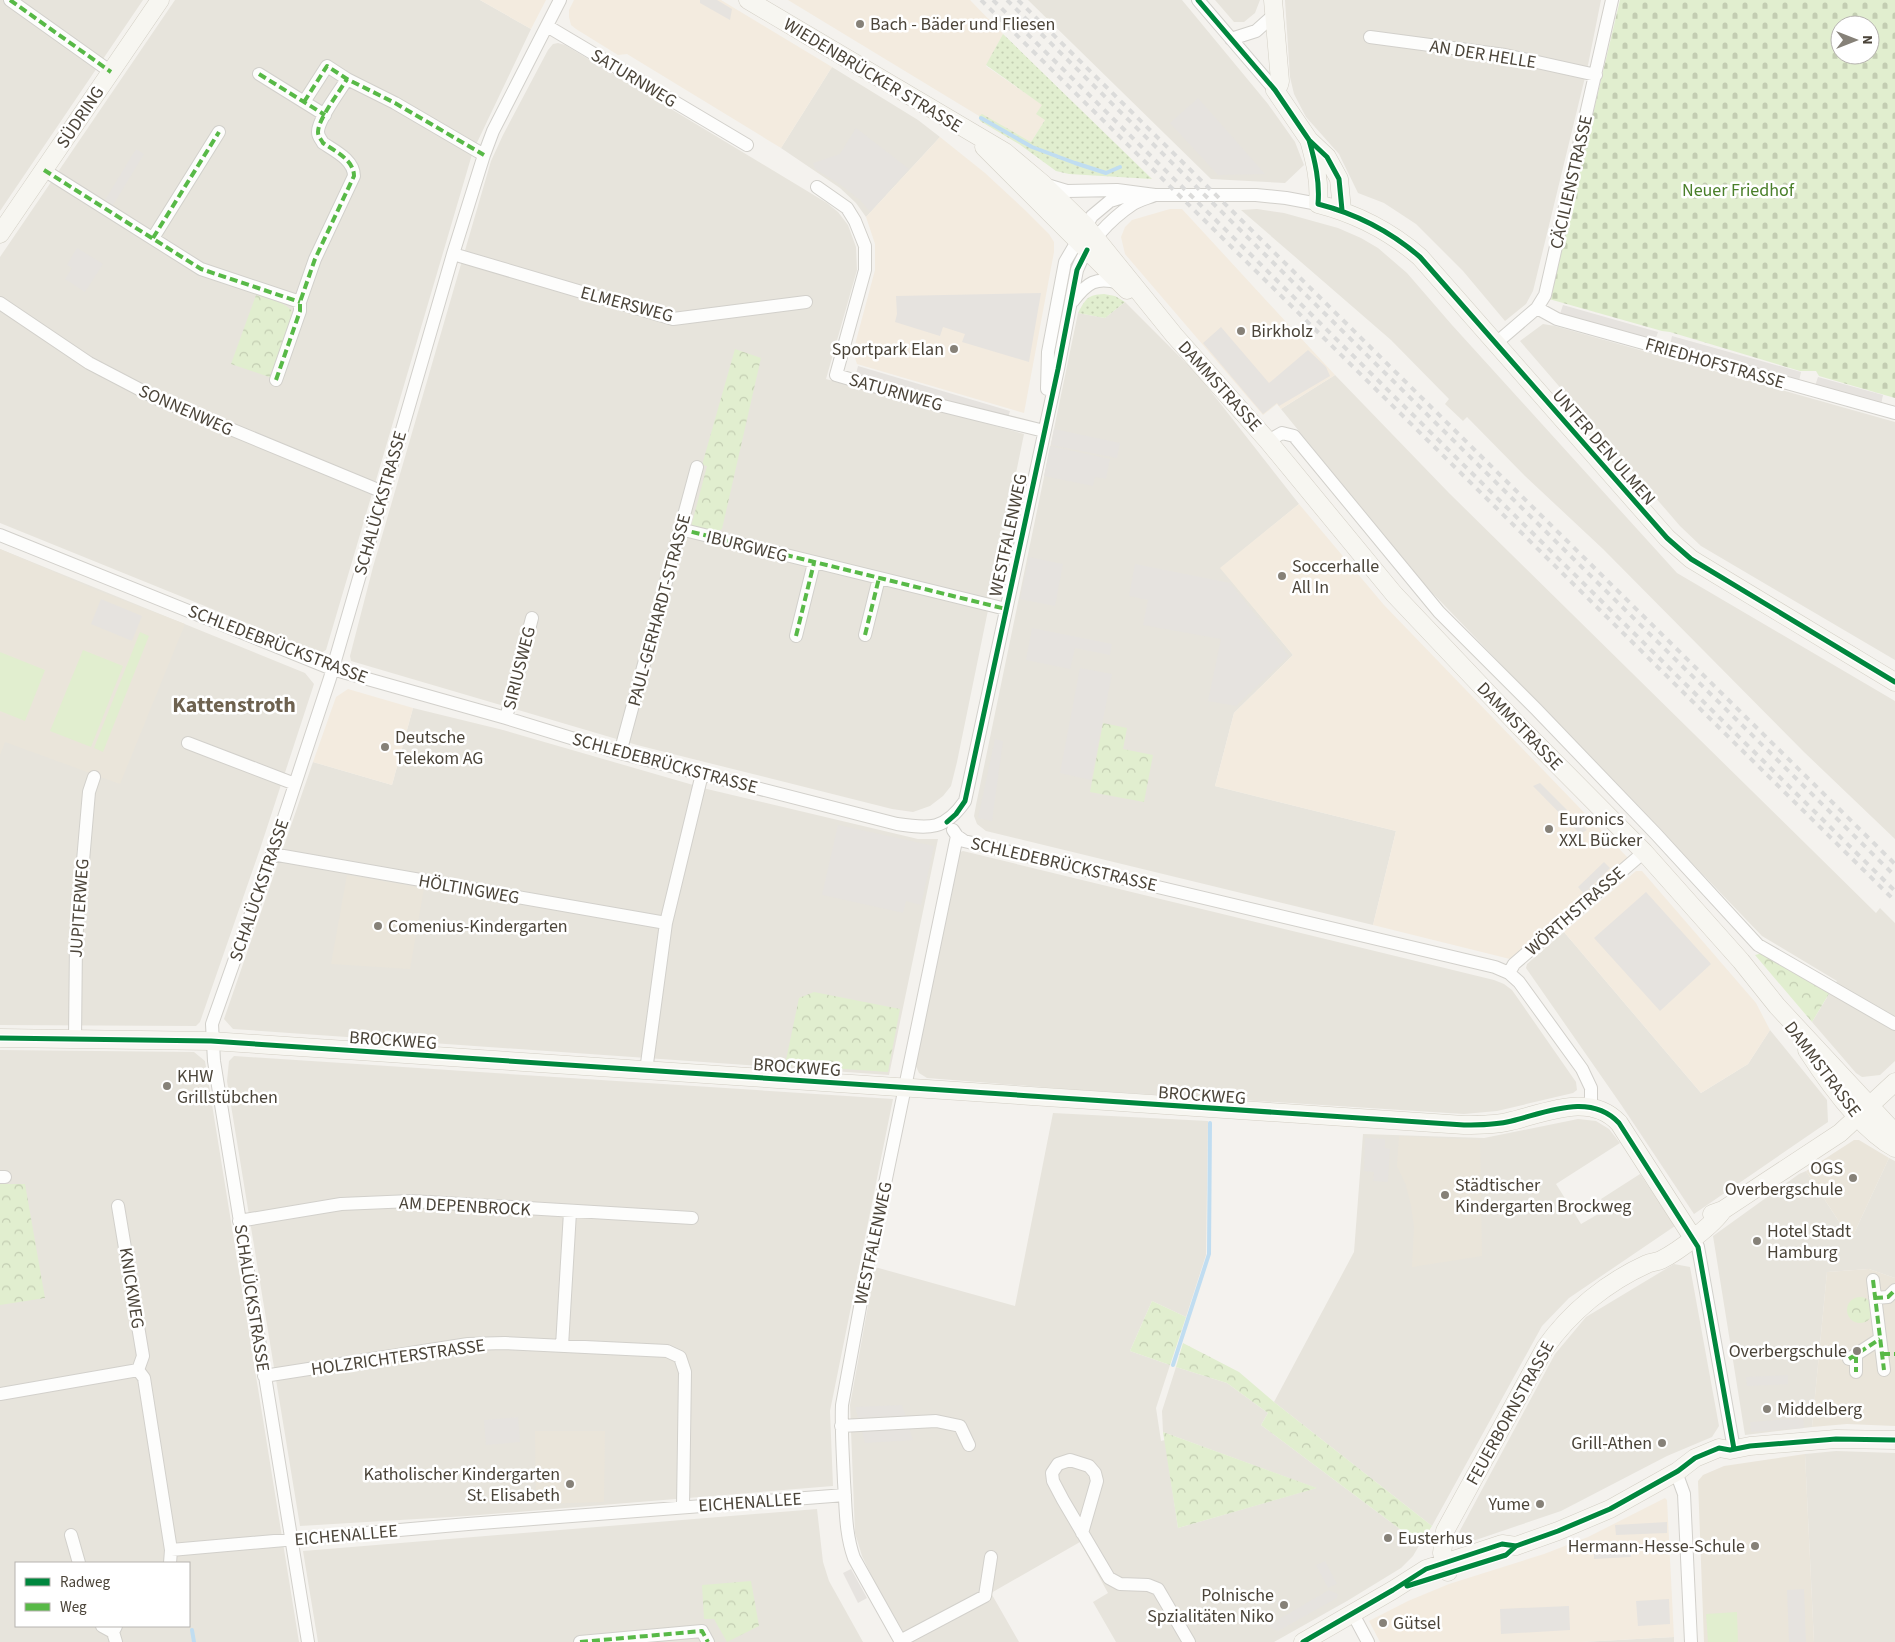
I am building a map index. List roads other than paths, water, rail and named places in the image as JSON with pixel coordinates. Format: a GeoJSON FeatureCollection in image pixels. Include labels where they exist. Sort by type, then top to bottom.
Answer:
{"type":"FeatureCollection","features":[{"type":"Feature","properties":{"kind":"street"},"geometry":{"type":"LineString","coordinates":[[10,0],[111,72]]}},
{"type":"Feature","properties":{"kind":"street","name":"SÜDRING"},"geometry":{"type":"LineString","coordinates":[[0,234],[160,0]]}},
{"type":"Feature","properties":{"kind":"street","name":"SCHALÜCKSTRASSE"},"geometry":{"type":"LineString","coordinates":[[308,1642],[211,1041],[212,1024],[272,854],[332,669],[453,254],[484,155],[493,130],[560,0]]}},
{"type":"Feature","properties":{"kind":"street","name":"WIEDENBRÜCKER STRASSE"},"geometry":{"type":"LineString","coordinates":[[748,0],[1005,152],[1043,184],[1086,238]]}},
{"type":"Feature","properties":{"kind":"street"},"geometry":{"type":"LineString","coordinates":[[1198,0],[1275,90],[1309,140],[1327,157],[1339,179],[1342,210]]}},
{"type":"Feature","properties":{"kind":"street","name":"CÄCILIENSTRASSE"},"geometry":{"type":"LineString","coordinates":[[1495,344],[1537,308],[1545,295],[1612,0]]}},
{"type":"Feature","properties":{"kind":"street"},"geometry":{"type":"LineString","coordinates":[[1231,39],[1256,31],[1274,7]]}},
{"type":"Feature","properties":{"kind":"street"},"geometry":{"type":"LineString","coordinates":[[1274,7],[1280,81],[1275,90]]}},
{"type":"Feature","properties":{"kind":"street","name":"SATURNWEG"},"geometry":{"type":"LineString","coordinates":[[547,26],[747,145]]}},
{"type":"Feature","properties":{"kind":"street","name":"AN DER HELLE"},"geometry":{"type":"LineString","coordinates":[[1370,37],[1505,54],[1596,75]]}},
{"type":"Feature","properties":{"kind":"street"},"geometry":{"type":"LineString","coordinates":[[304,102],[327,66],[484,155]]}},
{"type":"Feature","properties":{"kind":"street"},"geometry":{"type":"LineString","coordinates":[[259,74],[325,115]]}},
{"type":"Feature","properties":{"kind":"street"},"geometry":{"type":"LineString","coordinates":[[276,380],[300,312],[300,302],[315,259],[354,176],[354,169],[350,163],[320,138],[319,127],[347,79]]}},
{"type":"Feature","properties":{"kind":"street"},"geometry":{"type":"LineString","coordinates":[[153,238],[219,132]]}},
{"type":"Feature","properties":{"kind":"street","name":"WIEDENBRÜCKER STRASSE"},"geometry":{"type":"LineString","coordinates":[[972,134],[1086,238]]}},
{"type":"Feature","properties":{"kind":"street"},"geometry":{"type":"LineString","coordinates":[[1309,140],[1317,170],[1318,204]]}},
{"type":"Feature","properties":{"kind":"street"},"geometry":{"type":"LineString","coordinates":[[44,170],[201,269],[300,302]]}},
{"type":"Feature","properties":{"kind":"street","name":"UNTER DEN ULMEN"},"geometry":{"type":"LineString","coordinates":[[1043,184],[1066,191],[1117,190],[1155,195],[1256,195],[1286,198],[1342,210],[1403,242],[1420,257],[1653,523],[1690,559],[1895,682]]}},
{"type":"Feature","properties":{"kind":"street","name":"SATURNWEG"},"geometry":{"type":"LineString","coordinates":[[817,187],[847,208],[855,221],[865,246],[865,270],[836,375],[935,404],[1044,431]]}},
{"type":"Feature","properties":{"kind":"street","name":"UNTER DEN ULMEN"},"geometry":{"type":"LineString","coordinates":[[1086,238],[1092,216],[1110,201],[1136,193]]}},
{"type":"Feature","properties":{"kind":"street","name":"UNTER DEN ULMEN"},"geometry":{"type":"LineString","coordinates":[[1086,238],[1134,203],[1155,195]]}},
{"type":"Feature","properties":{"kind":"street","name":"DAMMSTRASSE"},"geometry":{"type":"LineString","coordinates":[[1086,238],[1119,283],[1171,331]]}},
{"type":"Feature","properties":{"kind":"street","name":"DAMMSTRASSE"},"geometry":{"type":"LineString","coordinates":[[1086,238],[1268,441],[1394,594],[1520,727],[1644,852],[1741,961],[1864,1111],[1879,1138],[1895,1148]]}},
{"type":"Feature","properties":{"kind":"street","name":"WESTFALENWEG"},"geometry":{"type":"LineString","coordinates":[[948,822],[965,801],[1077,270],[1086,238]]}},
{"type":"Feature","properties":{"kind":"street","name":"WESTFALENWEG"},"geometry":{"type":"LineString","coordinates":[[1047,417],[1048,352],[1065,262],[1086,238]]}},
{"type":"Feature","properties":{"kind":"street","name":"ELMERSWEG"},"geometry":{"type":"LineString","coordinates":[[453,254],[673,319],[806,302]]}},
{"type":"Feature","properties":{"kind":"street","name":"WESTFALENWEG"},"geometry":{"type":"LineString","coordinates":[[1071,303],[1086,285],[1096,281],[1110,280],[1119,283]]}},
{"type":"Feature","properties":{"kind":"street","name":"SONNENWEG"},"geometry":{"type":"LineString","coordinates":[[0,303],[89,363],[158,399],[255,441],[384,492]]}},
{"type":"Feature","properties":{"kind":"street","name":"FRIEDHOFSTRASSE"},"geometry":{"type":"LineString","coordinates":[[1537,308],[1557,319],[1895,413]]}},
{"type":"Feature","properties":{"kind":"street","name":"DAMMSTRASSE"},"geometry":{"type":"LineString","coordinates":[[1268,441],[1282,433],[1294,436],[1438,612],[1536,709],[1656,834],[1758,945]]}},
{"type":"Feature","properties":{"kind":"street","name":"PAUL-GERHARDT-STRASSE"},"geometry":{"type":"LineString","coordinates":[[620,753],[697,467]]}},
{"type":"Feature","properties":{"kind":"street","name":"IBURGWEG"},"geometry":{"type":"LineString","coordinates":[[680,529],[1006,609]]}},
{"type":"Feature","properties":{"kind":"street","name":"SCHLEDEBRÜCKSTRASSE"},"geometry":{"type":"LineString","coordinates":[[0,535],[332,669],[506,718],[620,753],[897,824],[918,828],[948,822],[957,836],[964,841],[1495,967],[1509,973],[1519,982],[1582,1069],[1591,1088],[1591,1106]]}},
{"type":"Feature","properties":{"kind":"street"},"geometry":{"type":"LineString","coordinates":[[796,636],[814,562]]}},
{"type":"Feature","properties":{"kind":"street"},"geometry":{"type":"LineString","coordinates":[[865,635],[879,578]]}},
{"type":"Feature","properties":{"kind":"street","name":"SIRIUSWEG"},"geometry":{"type":"LineString","coordinates":[[506,718],[532,618]]}},
{"type":"Feature","properties":{"kind":"street"},"geometry":{"type":"LineString","coordinates":[[188,743],[295,784]]}},
{"type":"Feature","properties":{"kind":"street"},"geometry":{"type":"LineString","coordinates":[[646,1070],[666,923],[702,774]]}},
{"type":"Feature","properties":{"kind":"street","name":"JUPITERWEG"},"geometry":{"type":"LineString","coordinates":[[75,1040],[76,941],[89,792],[94,777]]}},
{"type":"Feature","properties":{"kind":"street","name":"WESTFALENWEG"},"geometry":{"type":"LineString","coordinates":[[901,1642],[854,1558],[847,1534],[841,1426],[842,1405],[861,1298],[957,836]]}},
{"type":"Feature","properties":{"kind":"street","name":"WÖRTHSTRASSE"},"geometry":{"type":"LineString","coordinates":[[1509,973],[1514,964],[1644,852]]}},
{"type":"Feature","properties":{"kind":"street","name":"HÖLTINGWEG"},"geometry":{"type":"LineString","coordinates":[[272,854],[666,923]]}},
{"type":"Feature","properties":{"kind":"street"},"geometry":{"type":"LineString","coordinates":[[1741,961],[1758,945],[1895,1024]]}},
{"type":"Feature","properties":{"kind":"street","name":"BROCKWEG"},"geometry":{"type":"LineString","coordinates":[[0,1038],[211,1041],[1464,1125],[1505,1123],[1569,1107],[1591,1106]]}},
{"type":"Feature","properties":{"kind":"street","name":"FEUERBORNSTRASSE"},"geometry":{"type":"LineString","coordinates":[[1446,1568],[1442,1552],[1445,1531],[1555,1333],[1575,1312],[1612,1284],[1648,1264],[1656,1252],[1691,1234],[1714,1213],[1723,1210],[1840,1133],[1895,1082]]}},
{"type":"Feature","properties":{"kind":"street"},"geometry":{"type":"LineString","coordinates":[[1591,1106],[1603,1110],[1619,1123],[1691,1234],[1698,1248],[1732,1449]]}},
{"type":"Feature","properties":{"kind":"street","name":"DAMMSTRASSE"},"geometry":{"type":"LineString","coordinates":[[1864,1111],[1895,1133]]}},
{"type":"Feature","properties":{"kind":"street","name":"AM DEPENBROCK"},"geometry":{"type":"LineString","coordinates":[[239,1221],[341,1204],[411,1201],[692,1218]]}},
{"type":"Feature","properties":{"kind":"street","name":"KNICKWEG"},"geometry":{"type":"LineString","coordinates":[[118,1206],[143,1356],[138,1370]]}},
{"type":"Feature","properties":{"kind":"street"},"geometry":{"type":"LineString","coordinates":[[562,1346],[570,1212]]}},
{"type":"Feature","properties":{"kind":"street"},"geometry":{"type":"LineString","coordinates":[[1873,1280],[1884,1370]]}},
{"type":"Feature","properties":{"kind":"street"},"geometry":{"type":"LineString","coordinates":[[1875,1298],[1888,1297],[1895,1290]]}},
{"type":"Feature","properties":{"kind":"street"},"geometry":{"type":"LineString","coordinates":[[1856,1372],[1853,1357],[1880,1339]]}},
{"type":"Feature","properties":{"kind":"street","name":"HOLZRICHTERSTRASSE"},"geometry":{"type":"LineString","coordinates":[[264,1376],[468,1344],[504,1343],[667,1351],[680,1357],[685,1372],[683,1507]]}},
{"type":"Feature","properties":{"kind":"street"},"geometry":{"type":"LineString","coordinates":[[1882,1354],[1895,1354]]}},
{"type":"Feature","properties":{"kind":"street"},"geometry":{"type":"LineString","coordinates":[[0,1394],[138,1370]]}},
{"type":"Feature","properties":{"kind":"street","name":"EICHENALLEE"},"geometry":{"type":"LineString","coordinates":[[138,1370],[144,1378],[171,1557],[292,1540],[468,1524],[845,1495]]}},
{"type":"Feature","properties":{"kind":"street"},"geometry":{"type":"LineString","coordinates":[[841,1426],[936,1421],[960,1426],[969,1445]]}},
{"type":"Feature","properties":{"kind":"street"},"geometry":{"type":"LineString","coordinates":[[1303,1642],[1394,1590],[1426,1569],[1446,1568],[1502,1544],[1516,1546],[1558,1531],[1610,1509],[1677,1471],[1698,1468],[1724,1458],[1732,1449],[1836,1439],[1895,1440]]}},
{"type":"Feature","properties":{"kind":"street"},"geometry":{"type":"LineString","coordinates":[[1082,1532],[1097,1481],[1095,1473],[1089,1466],[1070,1460],[1058,1464],[1052,1473],[1053,1481],[1082,1532],[1109,1578],[1120,1584],[1148,1585],[1158,1589],[1189,1642]]}},
{"type":"Feature","properties":{"kind":"street"},"geometry":{"type":"LineString","coordinates":[[1677,1471],[1684,1494],[1691,1642]]}},
{"type":"Feature","properties":{"kind":"street"},"geometry":{"type":"LineString","coordinates":[[71,1535],[79,1562]]}},
{"type":"Feature","properties":{"kind":"street"},"geometry":{"type":"LineString","coordinates":[[901,1642],[985,1596],[991,1557]]}},
{"type":"Feature","properties":{"kind":"street"},"geometry":{"type":"LineString","coordinates":[[1353,1614],[1368,1642]]}},
{"type":"Feature","properties":{"kind":"street"},"geometry":{"type":"LineString","coordinates":[[580,1642],[702,1631],[708,1642]]}},
{"type":"Feature","properties":{"kind":"waterway"},"geometry":{"type":"LineString","coordinates":[[981,118],[1032,147],[1075,163],[1106,173],[1120,167]]}},
{"type":"Feature","properties":{"kind":"waterway"},"geometry":{"type":"LineString","coordinates":[[1173,1365],[1209,1254],[1210,1123]]}},
{"type":"Feature","properties":{"kind":"waterway"},"geometry":{"type":"LineString","coordinates":[[192,1630],[194,1642]]}},
{"type":"Feature","properties":{"kind":"railway"},"geometry":{"type":"LineString","coordinates":[[981,0],[1895,901]]}},
{"type":"Feature","properties":{"kind":"railway"},"geometry":{"type":"LineString","coordinates":[[993,0],[1895,891]]}},
{"type":"Feature","properties":{"kind":"railway"},"geometry":{"type":"LineString","coordinates":[[1007,0],[1895,876]]}},
{"type":"Feature","properties":{"kind":"railway"},"geometry":{"type":"LineString","coordinates":[[1018,0],[1895,864]]}},
{"type":"Feature","properties":{"kind":"place","name":"Bach - Bäder und Fliesen"},"geometry":{"type":"Point","coordinates":[860,24]}},
{"type":"Feature","properties":{"kind":"place","name":"Birkholz"},"geometry":{"type":"Point","coordinates":[1241,331]}},
{"type":"Feature","properties":{"kind":"place","name":"Sportpark Elan"},"geometry":{"type":"Point","coordinates":[954,349]}},
{"type":"Feature","properties":{"kind":"place","name":"Soccerhalle All In"},"geometry":{"type":"Point","coordinates":[1282,576]}},
{"type":"Feature","properties":{"kind":"place","name":"Deutsche Telekom AG"},"geometry":{"type":"Point","coordinates":[385,747]}},
{"type":"Feature","properties":{"kind":"place","name":"Euronics XXL Bücker"},"geometry":{"type":"Point","coordinates":[1549,829]}},
{"type":"Feature","properties":{"kind":"place","name":"Comenius-Kindergarten"},"geometry":{"type":"Point","coordinates":[378,926]}},
{"type":"Feature","properties":{"kind":"place","name":"KHW Grillstübchen"},"geometry":{"type":"Point","coordinates":[167,1086]}},
{"type":"Feature","properties":{"kind":"place","name":"OGS Overbergschule"},"geometry":{"type":"Point","coordinates":[1853,1178]}},
{"type":"Feature","properties":{"kind":"place","name":"Städtischer Kindergarten Brockweg"},"geometry":{"type":"Point","coordinates":[1445,1195]}},
{"type":"Feature","properties":{"kind":"place","name":"Hotel Stadt Hamburg"},"geometry":{"type":"Point","coordinates":[1757,1241]}},
{"type":"Feature","properties":{"kind":"place","name":"Overbergschule"},"geometry":{"type":"Point","coordinates":[1857,1351]}},
{"type":"Feature","properties":{"kind":"place","name":"Middelberg"},"geometry":{"type":"Point","coordinates":[1767,1409]}},
{"type":"Feature","properties":{"kind":"place","name":"Grill-Athen"},"geometry":{"type":"Point","coordinates":[1662,1443]}},
{"type":"Feature","properties":{"kind":"place","name":"Katholischer Kindergarten St. Elisabeth"},"geometry":{"type":"Point","coordinates":[570,1484]}},
{"type":"Feature","properties":{"kind":"place","name":"Yume"},"geometry":{"type":"Point","coordinates":[1540,1504]}},
{"type":"Feature","properties":{"kind":"place","name":"Eusterhus"},"geometry":{"type":"Point","coordinates":[1388,1538]}},
{"type":"Feature","properties":{"kind":"place","name":"Hermann-Hesse-Schule"},"geometry":{"type":"Point","coordinates":[1755,1546]}},
{"type":"Feature","properties":{"kind":"place","name":"Polnische Spzialitäten Niko"},"geometry":{"type":"Point","coordinates":[1284,1605]}},
{"type":"Feature","properties":{"kind":"place","name":"Gütsel"},"geometry":{"type":"Point","coordinates":[1383,1623]}},
{"type":"Feature","properties":{"kind":"district","name":"Kattenstroth"},"geometry":{"type":"Point","coordinates":[234,704]}},
{"type":"Feature","properties":{"kind":"park label","name":"Neuer Friedhof"},"geometry":{"type":"Point","coordinates":[1738,190]}}]}
